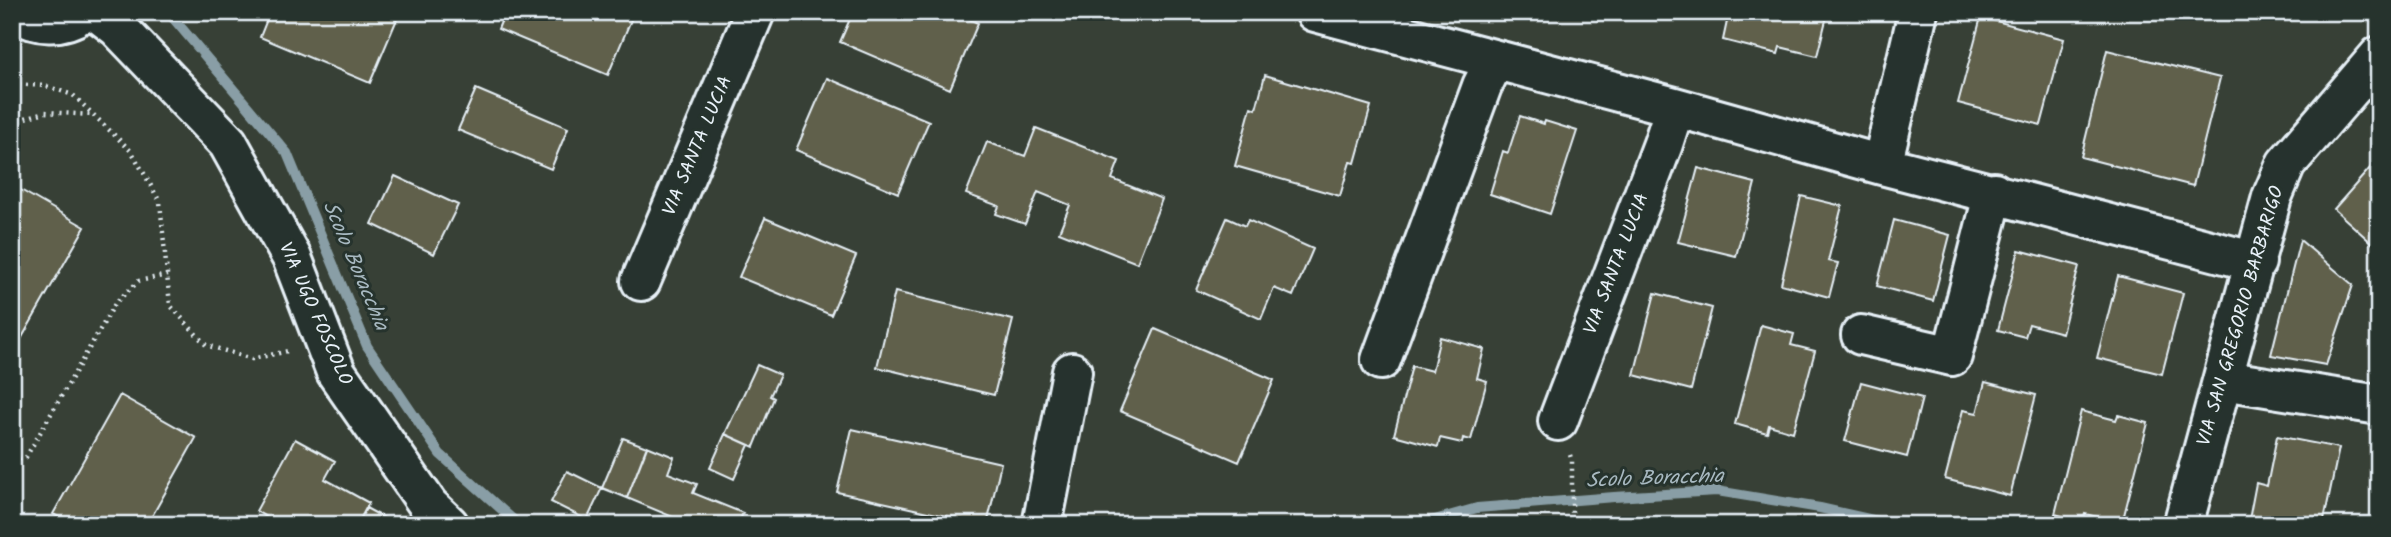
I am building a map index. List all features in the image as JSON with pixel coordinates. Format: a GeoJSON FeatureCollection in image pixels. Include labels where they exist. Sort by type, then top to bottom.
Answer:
{"type":"FeatureCollection","features":[{"type":"Feature","properties":{"kind":"street"},"geometry":{"type":"LineString","coordinates":[[25,24],[62,22],[83,12]]}},
{"type":"Feature","properties":{"kind":"street","name":"VIA UGO FOSCOLO"},"geometry":{"type":"LineString","coordinates":[[97,12],[118,28],[228,143],[292,258],[336,372],[429,506],[449,525]]}},
{"type":"Feature","properties":{"kind":"street","name":"VIA SANTA LUCIA"},"geometry":{"type":"LineString","coordinates":[[641,281],[755,12]]}},
{"type":"Feature","properties":{"kind":"street"},"geometry":{"type":"LineString","coordinates":[[1315,12],[1882,165],[2256,262]]}},
{"type":"Feature","properties":{"kind":"street"},"geometry":{"type":"LineString","coordinates":[[1882,165],[1918,12]]}},
{"type":"Feature","properties":{"kind":"street","name":"VIA SAN GREGORIO BARBARIGO"},"geometry":{"type":"LineString","coordinates":[[2183,525],[2272,197],[2286,163],[2379,56]]}},
{"type":"Feature","properties":{"kind":"street"},"geometry":{"type":"LineString","coordinates":[[1381,360],[1482,86],[1495,60]]}},
{"type":"Feature","properties":{"kind":"street","name":"VIA SANTA LUCIA"},"geometry":{"type":"LineString","coordinates":[[1558,421],[1664,144],[1675,107]]}},
{"type":"Feature","properties":{"kind":"street"},"geometry":{"type":"LineString","coordinates":[[1861,335],[1952,355],[1994,192]]}},
{"type":"Feature","properties":{"kind":"street"},"geometry":{"type":"LineString","coordinates":[[1042,525],[1072,372]]}},
{"type":"Feature","properties":{"kind":"street"},"geometry":{"type":"LineString","coordinates":[[2223,380],[2379,405]]}},
{"type":"Feature","properties":{"kind":"path"},"geometry":{"type":"LineString","coordinates":[[12,84],[46,86],[73,95],[132,152],[160,202],[170,305],[206,345],[252,359],[297,348]]}},
{"type":"Feature","properties":{"kind":"path"},"geometry":{"type":"LineString","coordinates":[[12,122],[45,112],[93,115]]}},
{"type":"Feature","properties":{"kind":"path"},"geometry":{"type":"LineString","coordinates":[[12,461],[26,457],[116,302],[139,281],[167,275]]}},
{"type":"Feature","properties":{"kind":"path"},"geometry":{"type":"LineString","coordinates":[[1572,461],[1572,525]]}},
{"type":"Feature","properties":{"kind":"building"},"geometry":{"type":"Polygon","coordinates":[[[270,12],[400,12],[370,83],[260,37],[270,12]]]}},
{"type":"Feature","properties":{"kind":"building"},"geometry":{"type":"Polygon","coordinates":[[[505,12],[627,12],[633,15],[608,75],[498,29],[505,12]]]}},
{"type":"Feature","properties":{"kind":"building"},"geometry":{"type":"Polygon","coordinates":[[[853,12],[953,12],[978,23],[950,89],[840,42],[853,12]]]}},
{"type":"Feature","properties":{"kind":"building"},"geometry":{"type":"Polygon","coordinates":[[[1729,12],[1828,12],[1817,56],[1780,47],[1778,54],[1723,40],[1729,12]]]}},
{"type":"Feature","properties":{"kind":"building"},"geometry":{"type":"Polygon","coordinates":[[[1981,17],[2064,39],[2041,125],[1958,103],[1981,17]]]}},
{"type":"Feature","properties":{"kind":"building"},"geometry":{"type":"Polygon","coordinates":[[[2107,50],[2220,78],[2193,186],[2081,157],[2107,50]]]}},
{"type":"Feature","properties":{"kind":"building"},"geometry":{"type":"Polygon","coordinates":[[[1265,75],[1371,106],[1355,163],[1350,162],[1340,196],[1235,166],[1251,107],[1256,109],[1265,75]]]}},
{"type":"Feature","properties":{"kind":"building"},"geometry":{"type":"Polygon","coordinates":[[[827,78],[929,121],[898,193],[796,150],[827,78]]]}},
{"type":"Feature","properties":{"kind":"building"},"geometry":{"type":"Polygon","coordinates":[[[476,89],[568,128],[551,169],[458,130],[476,89]]]}},
{"type":"Feature","properties":{"kind":"building"},"geometry":{"type":"Polygon","coordinates":[[[1520,116],[1577,131],[1550,214],[1490,194],[1503,151],[1508,153],[1520,116]]]}},
{"type":"Feature","properties":{"kind":"building"},"geometry":{"type":"Polygon","coordinates":[[[1036,128],[1119,161],[1112,179],[1162,199],[1137,263],[1059,232],[1070,205],[1038,192],[1025,224],[996,214],[999,206],[966,194],[987,142],[1025,156],[1036,128]]]}},
{"type":"Feature","properties":{"kind":"building"},"geometry":{"type":"Polygon","coordinates":[[[2379,158],[2379,240],[2374,245],[2334,209],[2379,158]]]}},
{"type":"Feature","properties":{"kind":"building"},"geometry":{"type":"Polygon","coordinates":[[[1698,168],[1755,183],[1736,256],[1678,242],[1698,168]]]}},
{"type":"Feature","properties":{"kind":"building"},"geometry":{"type":"Polygon","coordinates":[[[395,176],[458,205],[434,254],[372,224],[395,176]]]}},
{"type":"Feature","properties":{"kind":"building"},"geometry":{"type":"Polygon","coordinates":[[[12,185],[85,227],[12,355],[12,185]]]}},
{"type":"Feature","properties":{"kind":"building"},"geometry":{"type":"Polygon","coordinates":[[[1801,196],[1842,206],[1828,261],[1838,263],[1829,297],[1781,284],[1801,196]]]}},
{"type":"Feature","properties":{"kind":"building"},"geometry":{"type":"Polygon","coordinates":[[[765,218],[856,256],[831,315],[739,277],[765,218]]]}},
{"type":"Feature","properties":{"kind":"building"},"geometry":{"type":"Polygon","coordinates":[[[1227,218],[1245,226],[1248,220],[1313,249],[1293,296],[1274,288],[1261,319],[1196,290],[1227,218]]]}},
{"type":"Feature","properties":{"kind":"building"},"geometry":{"type":"Polygon","coordinates":[[[1894,220],[1950,235],[1933,301],[1877,286],[1894,220]]]}},
{"type":"Feature","properties":{"kind":"building"},"geometry":{"type":"Polygon","coordinates":[[[2300,240],[2353,285],[2326,365],[2271,355],[2300,240]]]}},
{"type":"Feature","properties":{"kind":"building"},"geometry":{"type":"Polygon","coordinates":[[[2019,250],[2079,266],[2062,333],[2029,324],[2025,337],[1998,330],[2019,250]]]}},
{"type":"Feature","properties":{"kind":"building"},"geometry":{"type":"Polygon","coordinates":[[[2118,276],[2183,293],[2162,374],[2097,358],[2118,276]]]}},
{"type":"Feature","properties":{"kind":"building"},"geometry":{"type":"Polygon","coordinates":[[[895,292],[1013,320],[994,395],[877,367],[895,292]]]}},
{"type":"Feature","properties":{"kind":"building"},"geometry":{"type":"Polygon","coordinates":[[[1655,293],[1712,308],[1691,390],[1634,375],[1655,293]]]}},
{"type":"Feature","properties":{"kind":"building"},"geometry":{"type":"Polygon","coordinates":[[[1761,325],[1794,334],[1791,345],[1815,351],[1793,432],[1769,425],[1767,433],[1735,424],[1761,325]]]}},
{"type":"Feature","properties":{"kind":"building"},"geometry":{"type":"Polygon","coordinates":[[[1155,329],[1274,380],[1239,462],[1120,411],[1155,329]]]}},
{"type":"Feature","properties":{"kind":"building"},"geometry":{"type":"Polygon","coordinates":[[[1440,337],[1484,349],[1477,378],[1487,381],[1471,440],[1463,438],[1462,443],[1440,438],[1438,447],[1394,435],[1412,366],[1432,371],[1440,337]]]}},
{"type":"Feature","properties":{"kind":"building"},"geometry":{"type":"Polygon","coordinates":[[[757,365],[780,375],[770,396],[774,398],[754,447],[725,434],[757,365]]]}},
{"type":"Feature","properties":{"kind":"building"},"geometry":{"type":"Polygon","coordinates":[[[1861,382],[1922,398],[1907,457],[1845,441],[1861,382]]]}},
{"type":"Feature","properties":{"kind":"building"},"geometry":{"type":"Polygon","coordinates":[[[1985,382],[2036,395],[2010,496],[1945,479],[1963,410],[1977,413],[1985,382]]]}},
{"type":"Feature","properties":{"kind":"building"},"geometry":{"type":"Polygon","coordinates":[[[120,395],[196,438],[147,525],[73,525],[53,514],[120,395]]]}},
{"type":"Feature","properties":{"kind":"building"},"geometry":{"type":"Polygon","coordinates":[[[2081,411],[2116,420],[2118,415],[2148,423],[2122,523],[2085,514],[2083,522],[2055,514],[2081,411]]]}},
{"type":"Feature","properties":{"kind":"building"},"geometry":{"type":"Polygon","coordinates":[[[852,429],[1001,463],[987,525],[837,492],[852,429]]]}},
{"type":"Feature","properties":{"kind":"building"},"geometry":{"type":"Polygon","coordinates":[[[725,434],[749,445],[734,479],[710,468],[725,434]]]}},
{"type":"Feature","properties":{"kind":"building"},"geometry":{"type":"Polygon","coordinates":[[[2277,436],[2339,448],[2323,525],[2248,525],[2256,483],[2267,486],[2277,436]]]}},
{"type":"Feature","properties":{"kind":"building"},"geometry":{"type":"Polygon","coordinates":[[[623,438],[647,447],[627,498],[602,488],[623,438]]]}},
{"type":"Feature","properties":{"kind":"building"},"geometry":{"type":"Polygon","coordinates":[[[295,439],[335,461],[325,479],[369,503],[357,525],[280,525],[256,511],[295,439]]]}},
{"type":"Feature","properties":{"kind":"building"},"geometry":{"type":"Polygon","coordinates":[[[647,446],[674,457],[668,473],[697,484],[693,493],[743,513],[738,525],[692,525],[627,498],[647,446]]]}},
{"type":"Feature","properties":{"kind":"building"},"geometry":{"type":"Polygon","coordinates":[[[567,471],[602,488],[587,520],[551,502],[567,471]]]}},
{"type":"Feature","properties":{"kind":"building"},"geometry":{"type":"Polygon","coordinates":[[[366,508],[397,525],[357,525],[366,508]]]}},
{"type":"Feature","properties":{"kind":"building"},"geometry":{"type":"Polygon","coordinates":[[[1695,518],[1723,525],[1694,525],[1695,518]]]}},
{"type":"Feature","properties":{"kind":"waterway","name":"Scolo Boracchia"},"geometry":{"type":"LineString","coordinates":[[168,12],[287,153],[367,346],[440,454],[519,525]]}},
{"type":"Feature","properties":{"kind":"waterway","name":"Scolo Boracchia"},"geometry":{"type":"LineString","coordinates":[[1417,525],[1477,508],[1717,491],[1820,508],[1895,525]]}}]}
